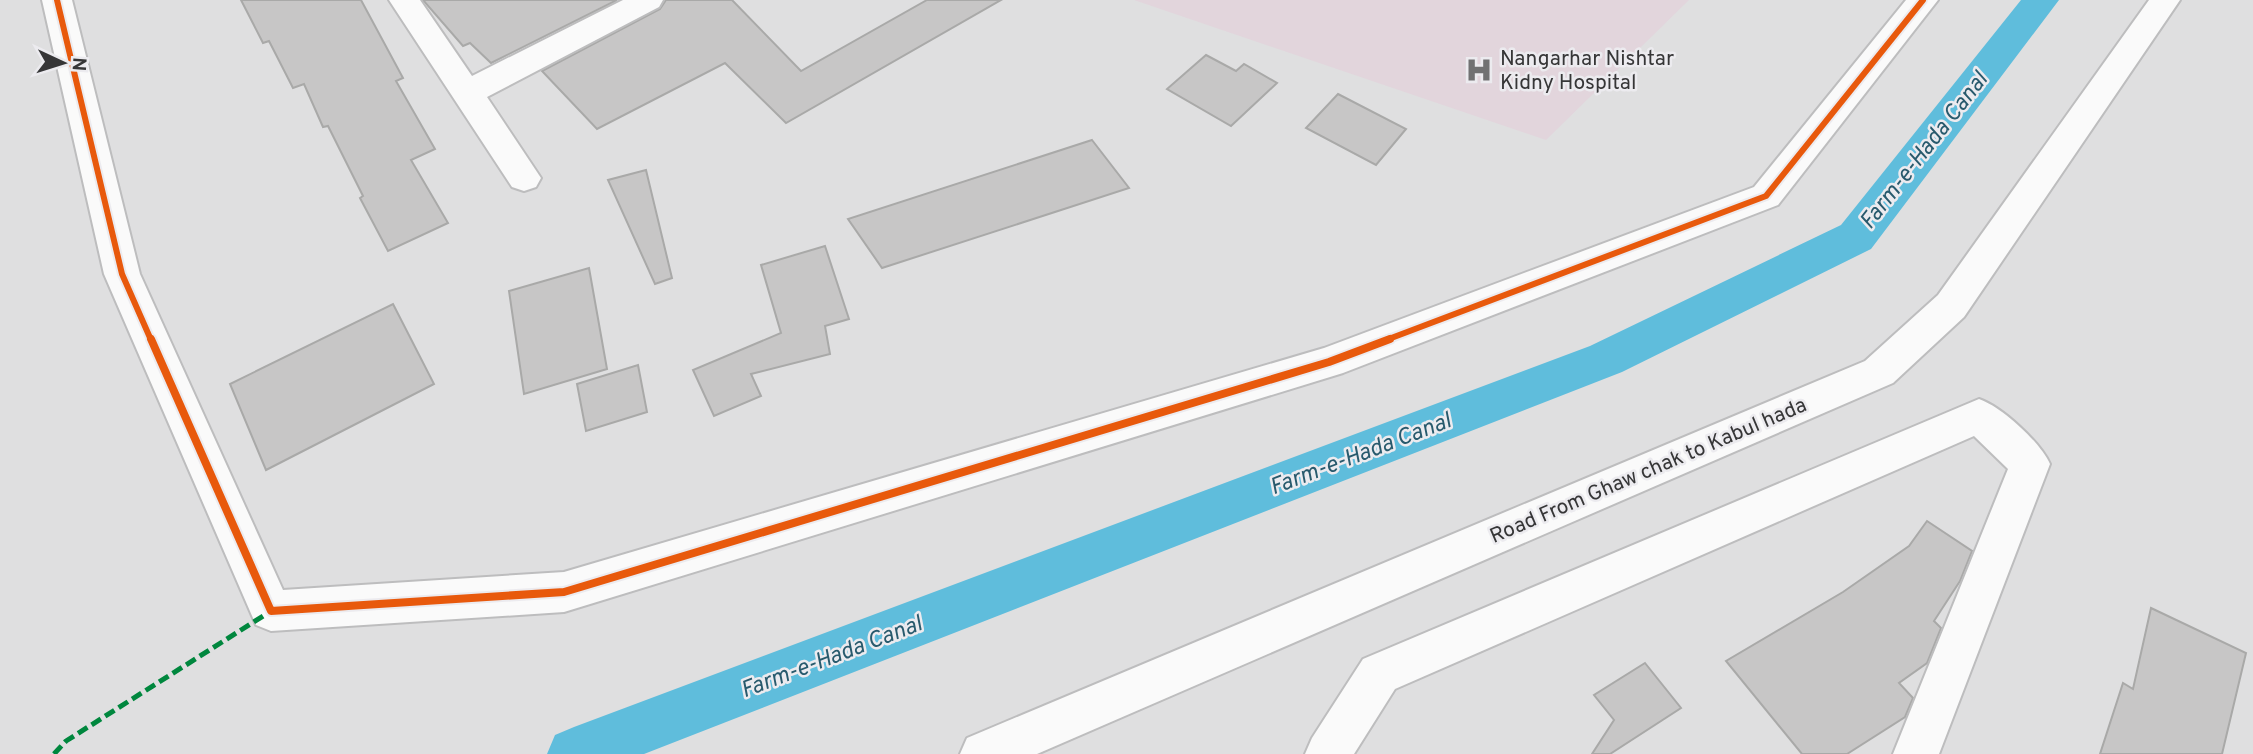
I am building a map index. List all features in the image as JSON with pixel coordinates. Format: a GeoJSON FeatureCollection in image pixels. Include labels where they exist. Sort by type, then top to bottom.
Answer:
{"type":"FeatureCollection","features":[{"type":"Feature","properties":{"kind":"street"},"geometry":{"type":"LineString","coordinates":[[57,0],[122,274],[271,611],[564,592],[1329,362],[1766,196],[1923,0]]}},
{"type":"Feature","properties":{"kind":"street"},"geometry":{"type":"LineString","coordinates":[[404,0],[524,178]]}},
{"type":"Feature","properties":{"kind":"street"},"geometry":{"type":"LineString","coordinates":[[467,93],[648,0]]}},
{"type":"Feature","properties":{"kind":"street","name":"Road From Ghaw chak to Kabul hada"},"geometry":{"type":"LineString","coordinates":[[983,754],[1879,372],[1951,306],[2165,0]]}},
{"type":"Feature","properties":{"kind":"street"},"geometry":{"type":"LineString","coordinates":[[1328,754],[1379,674],[1979,416],[2030,464],[1916,754]]}},
{"type":"Feature","properties":{"kind":"shaded area","name":"Nangarhar Nishtar Kidny Hospital"},"geometry":{"type":"Polygon","coordinates":[[[1134,0],[1689,0],[1546,140],[1134,0]]]}},
{"type":"Feature","properties":{"kind":"building"},"geometry":{"type":"Polygon","coordinates":[[[241,0],[361,0],[403,78],[396,81],[435,149],[411,160],[448,223],[388,251],[360,198],[363,196],[328,126],[323,127],[304,84],[293,88],[269,41],[263,43],[241,0]]]}},
{"type":"Feature","properties":{"kind":"building"},"geometry":{"type":"Polygon","coordinates":[[[423,0],[617,0],[491,63],[470,43],[463,46],[423,0]]]}},
{"type":"Feature","properties":{"kind":"building"},"geometry":{"type":"Polygon","coordinates":[[[666,0],[732,0],[801,71],[927,0],[1001,0],[786,123],[725,63],[597,129],[542,71],[660,9],[666,0]]]}},
{"type":"Feature","properties":{"kind":"building"},"geometry":{"type":"Polygon","coordinates":[[[1206,55],[1236,71],[1244,64],[1277,83],[1231,126],[1167,89],[1206,55]]]}},
{"type":"Feature","properties":{"kind":"building"},"geometry":{"type":"Polygon","coordinates":[[[1338,94],[1406,129],[1376,165],[1306,128],[1338,94]]]}},
{"type":"Feature","properties":{"kind":"building"},"geometry":{"type":"Polygon","coordinates":[[[1092,140],[1129,188],[882,268],[848,219],[1092,140]]]}},
{"type":"Feature","properties":{"kind":"building"},"geometry":{"type":"Polygon","coordinates":[[[646,170],[672,278],[655,284],[608,180],[646,170]]]}},
{"type":"Feature","properties":{"kind":"building"},"geometry":{"type":"Polygon","coordinates":[[[825,246],[849,319],[825,326],[830,354],[751,374],[761,396],[714,416],[693,370],[781,333],[761,265],[825,246]]]}},
{"type":"Feature","properties":{"kind":"building"},"geometry":{"type":"Polygon","coordinates":[[[589,268],[607,369],[524,394],[509,291],[589,268]]]}},
{"type":"Feature","properties":{"kind":"building"},"geometry":{"type":"Polygon","coordinates":[[[393,304],[434,384],[266,470],[230,384],[393,304]]]}},
{"type":"Feature","properties":{"kind":"building"},"geometry":{"type":"Polygon","coordinates":[[[638,365],[647,412],[586,431],[577,384],[638,365]]]}},
{"type":"Feature","properties":{"kind":"building"},"geometry":{"type":"Polygon","coordinates":[[[1927,521],[1972,551],[1960,581],[1934,621],[1941,628],[1927,663],[1899,683],[1913,698],[1905,717],[1847,754],[1802,754],[1726,661],[1843,592],[1909,546],[1927,521]]]}},
{"type":"Feature","properties":{"kind":"building"},"geometry":{"type":"Polygon","coordinates":[[[2151,608],[2246,653],[2222,754],[2100,754],[2123,683],[2133,689],[2151,608]]]}},
{"type":"Feature","properties":{"kind":"building"},"geometry":{"type":"Polygon","coordinates":[[[1645,663],[1681,708],[1610,754],[1592,754],[1614,720],[1594,695],[1645,663]]]}},
{"type":"Feature","properties":{"kind":"waterway","name":"Farm-e-Hada Canal"},"geometry":{"type":"LineString","coordinates":[[574,754],[1606,359],[1856,237],[2041,0]]}},
{"type":"Feature","properties":{"kind":"marked path"},"geometry":{"type":"LineString","coordinates":[[54,754],[66,741],[271,611]]}},
{"type":"Feature","properties":{"kind":"cycle path"},"geometry":{"type":"LineString","coordinates":[[57,0],[122,274],[271,611],[564,592],[1329,362],[1766,196],[1923,0]]}},
{"type":"Feature","properties":{"kind":"place","name":"Nangarhar Nishtar Kidny Hospital"},"geometry":{"type":"Point","coordinates":[1479,70]}}]}
